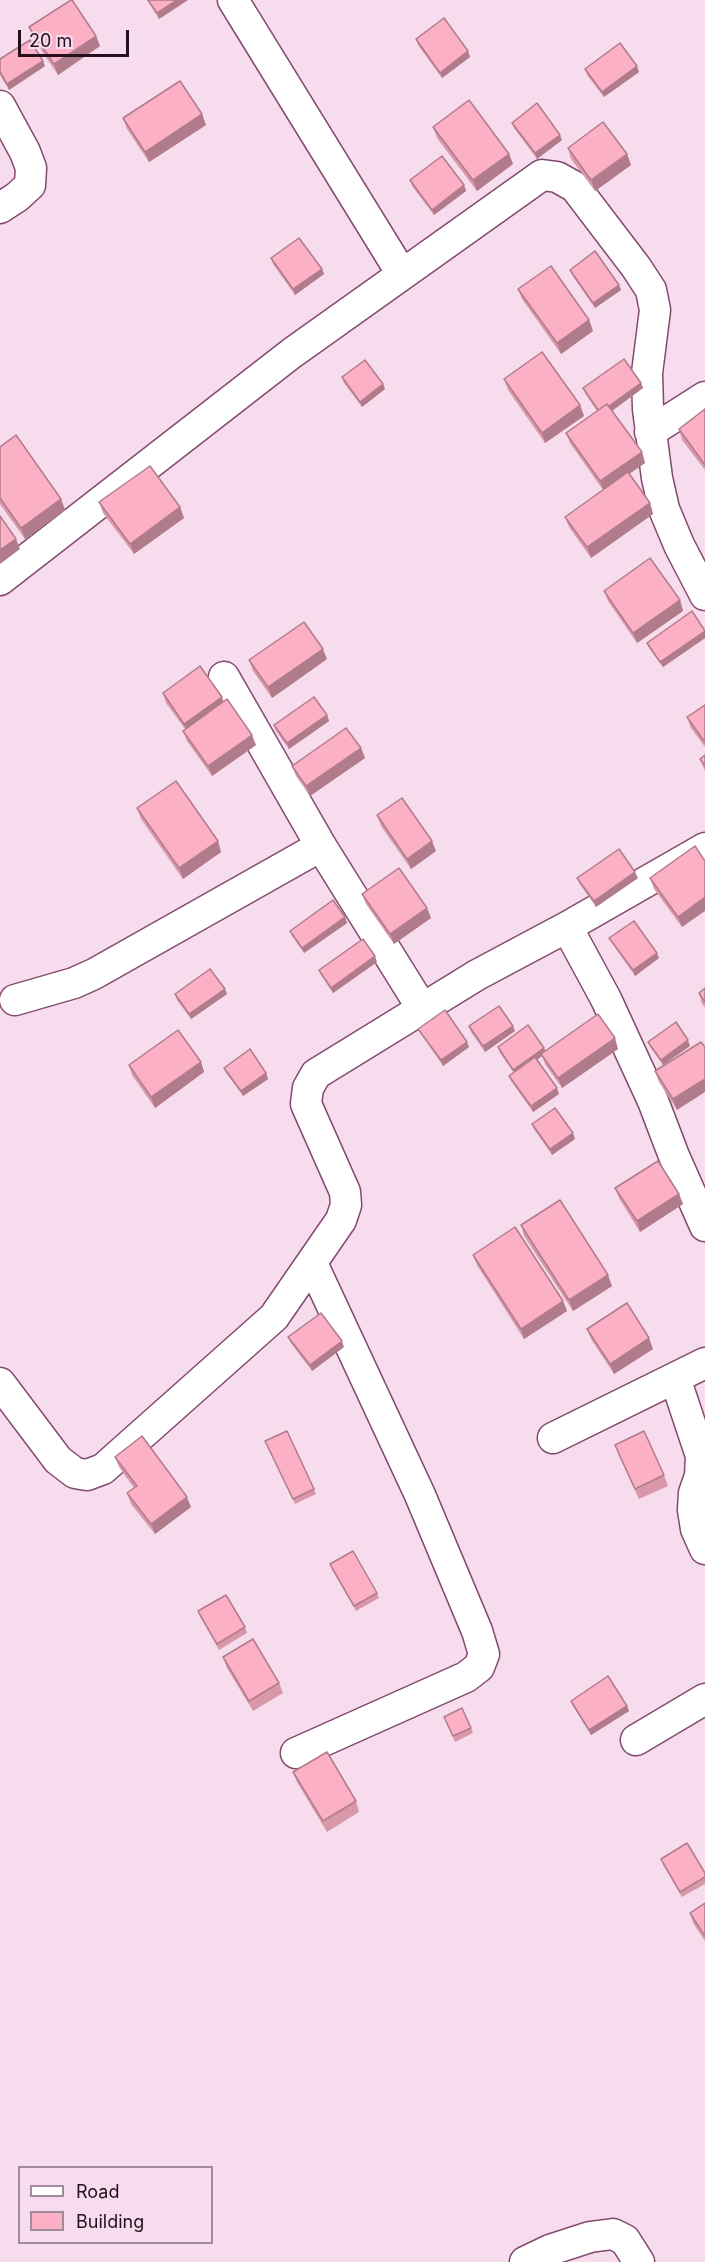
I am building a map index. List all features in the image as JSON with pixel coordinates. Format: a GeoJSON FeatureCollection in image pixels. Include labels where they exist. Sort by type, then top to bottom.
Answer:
{"type":"FeatureCollection","features":[{"type":"Feature","properties":{"kind":"street"},"geometry":{"type":"LineString","coordinates":[[233,0],[402,274]]}},
{"type":"Feature","properties":{"kind":"street"},"geometry":{"type":"LineString","coordinates":[[0,106],[31,168],[30,185],[0,208]]}},
{"type":"Feature","properties":{"kind":"street"},"geometry":{"type":"LineString","coordinates":[[0,580],[292,353],[542,175],[557,177],[575,187],[651,290],[655,310],[647,373],[650,432],[664,509],[679,545],[705,595]]}},
{"type":"Feature","properties":{"kind":"street"},"geometry":{"type":"LineString","coordinates":[[650,432],[705,397]]}},
{"type":"Feature","properties":{"kind":"street"},"geometry":{"type":"LineString","coordinates":[[224,678],[321,846],[422,1008]]}},
{"type":"Feature","properties":{"kind":"street"},"geometry":{"type":"LineString","coordinates":[[15,1000],[74,983],[94,974],[321,846]]}},
{"type":"Feature","properties":{"kind":"street"},"geometry":{"type":"LineString","coordinates":[[1,1387],[58,1460],[75,1473],[87,1475],[103,1469],[274,1317],[341,1220],[346,1205],[345,1192],[306,1104],[308,1088],[316,1074],[477,975],[567,927],[705,848]]}},
{"type":"Feature","properties":{"kind":"street"},"geometry":{"type":"LineString","coordinates":[[567,927],[606,999],[653,1101],[705,1226]]}},
{"type":"Feature","properties":{"kind":"street"},"geometry":{"type":"LineString","coordinates":[[296,1753],[466,1677],[479,1667],[484,1654],[477,1631],[420,1495],[312,1263]]}},
{"type":"Feature","properties":{"kind":"street"},"geometry":{"type":"LineString","coordinates":[[553,1438],[705,1363]]}},
{"type":"Feature","properties":{"kind":"street"},"geometry":{"type":"LineString","coordinates":[[675,1378],[701,1456],[700,1476],[694,1493],[693,1510],[696,1529],[705,1549]]}},
{"type":"Feature","properties":{"kind":"street"},"geometry":{"type":"LineString","coordinates":[[636,1740],[705,1699]]}},
{"type":"Feature","properties":{"kind":"street"},"geometry":{"type":"LineString","coordinates":[[525,2262],[550,2250],[590,2237],[613,2234],[626,2240],[639,2262]]}},
{"type":"Feature","properties":{"kind":"building"},"geometry":{"type":"Polygon","coordinates":[[[71,0],[96,36],[54,64],[29,27],[71,0]]]}},
{"type":"Feature","properties":{"kind":"building"},"geometry":{"type":"Polygon","coordinates":[[[148,0],[177,0],[157,13],[148,0]]]}},
{"type":"Feature","properties":{"kind":"building"},"geometry":{"type":"Polygon","coordinates":[[[444,18],[468,51],[440,73],[416,39],[444,18]]]}},
{"type":"Feature","properties":{"kind":"building"},"geometry":{"type":"Polygon","coordinates":[[[30,40],[43,61],[7,84],[0,72],[0,59],[30,40]]]}},
{"type":"Feature","properties":{"kind":"building"},"geometry":{"type":"Polygon","coordinates":[[[620,43],[637,66],[602,92],[585,69],[620,43]]]}},
{"type":"Feature","properties":{"kind":"building"},"geometry":{"type":"Polygon","coordinates":[[[180,81],[202,114],[145,152],[123,118],[180,81]]]}},
{"type":"Feature","properties":{"kind":"building"},"geometry":{"type":"Polygon","coordinates":[[[469,100],[509,154],[473,180],[433,127],[469,100]]]}},
{"type":"Feature","properties":{"kind":"building"},"geometry":{"type":"Polygon","coordinates":[[[537,103],[560,135],[535,153],[512,123],[537,103]]]}},
{"type":"Feature","properties":{"kind":"building"},"geometry":{"type":"Polygon","coordinates":[[[603,122],[627,154],[591,180],[568,148],[603,122]]]}},
{"type":"Feature","properties":{"kind":"building"},"geometry":{"type":"Polygon","coordinates":[[[442,156],[464,185],[432,210],[410,180],[442,156]]]}},
{"type":"Feature","properties":{"kind":"building"},"geometry":{"type":"Polygon","coordinates":[[[299,238],[322,269],[293,289],[271,258],[299,238]]]}},
{"type":"Feature","properties":{"kind":"building"},"geometry":{"type":"Polygon","coordinates":[[[595,251],[619,285],[593,303],[570,270],[595,251]]]}},
{"type":"Feature","properties":{"kind":"building"},"geometry":{"type":"Polygon","coordinates":[[[551,266],[589,320],[557,343],[518,289],[551,266]]]}},
{"type":"Feature","properties":{"kind":"building"},"geometry":{"type":"Polygon","coordinates":[[[542,352],[580,405],[542,433],[504,379],[542,352]]]}},
{"type":"Feature","properties":{"kind":"building"},"geometry":{"type":"Polygon","coordinates":[[[624,359],[641,383],[609,406],[607,404],[598,410],[583,388],[624,359]]]}},
{"type":"Feature","properties":{"kind":"building"},"geometry":{"type":"Polygon","coordinates":[[[365,360],[383,384],[360,402],[342,377],[365,360]]]}},
{"type":"Feature","properties":{"kind":"building"},"geometry":{"type":"Polygon","coordinates":[[[607,404],[642,452],[600,481],[566,433],[607,404]]]}},
{"type":"Feature","properties":{"kind":"building"},"geometry":{"type":"Polygon","coordinates":[[[705,409],[705,465],[679,429],[705,409]]]}},
{"type":"Feature","properties":{"kind":"building"},"geometry":{"type":"Polygon","coordinates":[[[16,435],[61,499],[21,528],[0,498],[0,447],[16,435]]]}},
{"type":"Feature","properties":{"kind":"building"},"geometry":{"type":"Polygon","coordinates":[[[150,466],[180,507],[130,544],[99,502],[150,466]]]}},
{"type":"Feature","properties":{"kind":"building"},"geometry":{"type":"Polygon","coordinates":[[[628,472],[650,503],[587,547],[565,517],[628,472]]]}},
{"type":"Feature","properties":{"kind":"building"},"geometry":{"type":"Polygon","coordinates":[[[0,516],[16,539],[0,550],[0,516]]]}},
{"type":"Feature","properties":{"kind":"building"},"geometry":{"type":"Polygon","coordinates":[[[650,558],[680,600],[633,633],[604,591],[650,558]]]}},
{"type":"Feature","properties":{"kind":"building"},"geometry":{"type":"Polygon","coordinates":[[[692,611],[705,631],[660,662],[647,643],[692,611]]]}},
{"type":"Feature","properties":{"kind":"building"},"geometry":{"type":"Polygon","coordinates":[[[304,622],[323,649],[268,687],[249,660],[304,622]]]}},
{"type":"Feature","properties":{"kind":"building"},"geometry":{"type":"Polygon","coordinates":[[[200,666],[222,697],[184,724],[163,693],[200,666]]]}},
{"type":"Feature","properties":{"kind":"building"},"geometry":{"type":"Polygon","coordinates":[[[314,697],[327,715],[287,743],[274,725],[314,697]]]}},
{"type":"Feature","properties":{"kind":"building"},"geometry":{"type":"Polygon","coordinates":[[[227,699],[252,735],[208,766],[183,731],[227,699]]]}},
{"type":"Feature","properties":{"kind":"building"},"geometry":{"type":"Polygon","coordinates":[[[705,705],[705,742],[687,717],[705,705]]]}},
{"type":"Feature","properties":{"kind":"building"},"geometry":{"type":"Polygon","coordinates":[[[346,728],[361,748],[306,786],[292,766],[346,728]]]}},
{"type":"Feature","properties":{"kind":"building"},"geometry":{"type":"Polygon","coordinates":[[[705,755],[705,766],[700,759],[705,755]]]}},
{"type":"Feature","properties":{"kind":"building"},"geometry":{"type":"Polygon","coordinates":[[[176,781],[218,841],[179,868],[137,808],[176,781]]]}},
{"type":"Feature","properties":{"kind":"building"},"geometry":{"type":"Polygon","coordinates":[[[402,798],[432,841],[407,859],[377,815],[402,798]]]}},
{"type":"Feature","properties":{"kind":"building"},"geometry":{"type":"Polygon","coordinates":[[[695,846],[705,861],[705,897],[678,917],[650,878],[695,846]]]}},
{"type":"Feature","properties":{"kind":"building"},"geometry":{"type":"Polygon","coordinates":[[[619,849],[635,872],[594,901],[577,878],[619,849]]]}},
{"type":"Feature","properties":{"kind":"building"},"geometry":{"type":"Polygon","coordinates":[[[399,868],[427,908],[390,934],[362,894],[399,868]]]}},
{"type":"Feature","properties":{"kind":"building"},"geometry":{"type":"Polygon","coordinates":[[[333,900],[345,917],[302,948],[290,931],[333,900]]]}},
{"type":"Feature","properties":{"kind":"building"},"geometry":{"type":"Polygon","coordinates":[[[634,921],[657,953],[633,970],[609,938],[634,921]]]}},
{"type":"Feature","properties":{"kind":"building"},"geometry":{"type":"Polygon","coordinates":[[[363,939],[375,956],[331,988],[319,970],[363,939]]]}},
{"type":"Feature","properties":{"kind":"building"},"geometry":{"type":"Polygon","coordinates":[[[210,969],[225,989],[189,1014],[175,994],[210,969]]]}},
{"type":"Feature","properties":{"kind":"building"},"geometry":{"type":"Polygon","coordinates":[[[705,988],[705,1002],[699,993],[705,988]]]}},
{"type":"Feature","properties":{"kind":"building"},"geometry":{"type":"Polygon","coordinates":[[[499,1006],[513,1026],[483,1046],[469,1026],[499,1006]]]}},
{"type":"Feature","properties":{"kind":"building"},"geometry":{"type":"Polygon","coordinates":[[[445,1010],[467,1042],[441,1060],[418,1029],[445,1010]]]}},
{"type":"Feature","properties":{"kind":"building"},"geometry":{"type":"Polygon","coordinates":[[[598,1014],[615,1038],[558,1078],[541,1054],[598,1014]]]}},
{"type":"Feature","properties":{"kind":"building"},"geometry":{"type":"Polygon","coordinates":[[[676,1022],[688,1040],[661,1060],[648,1042],[676,1022]]]}},
{"type":"Feature","properties":{"kind":"building"},"geometry":{"type":"Polygon","coordinates":[[[528,1025],[544,1048],[513,1070],[498,1047],[528,1025]]]}},
{"type":"Feature","properties":{"kind":"building"},"geometry":{"type":"Polygon","coordinates":[[[178,1030],[201,1062],[151,1097],[129,1065],[178,1030]]]}},
{"type":"Feature","properties":{"kind":"building"},"geometry":{"type":"Polygon","coordinates":[[[701,1042],[705,1047],[705,1079],[673,1099],[655,1071],[701,1042]]]}},
{"type":"Feature","properties":{"kind":"building"},"geometry":{"type":"Polygon","coordinates":[[[250,1049],[266,1073],[241,1091],[224,1068],[250,1049]]]}},
{"type":"Feature","properties":{"kind":"building"},"geometry":{"type":"Polygon","coordinates":[[[535,1057],[557,1088],[531,1106],[509,1076],[535,1057]]]}},
{"type":"Feature","properties":{"kind":"building"},"geometry":{"type":"Polygon","coordinates":[[[555,1108],[573,1133],[550,1149],[532,1124],[555,1108]]]}},
{"type":"Feature","properties":{"kind":"building"},"geometry":{"type":"Polygon","coordinates":[[[658,1161],[679,1194],[637,1221],[615,1188],[658,1161]]]}},
{"type":"Feature","properties":{"kind":"building"},"geometry":{"type":"Polygon","coordinates":[[[560,1200],[608,1275],[569,1300],[521,1225],[560,1200]]]}},
{"type":"Feature","properties":{"kind":"building"},"geometry":{"type":"Polygon","coordinates":[[[515,1227],[563,1301],[521,1329],[473,1255],[515,1227]]]}},
{"type":"Feature","properties":{"kind":"building"},"geometry":{"type":"Polygon","coordinates":[[[627,1303],[649,1338],[610,1364],[587,1329],[627,1303]]]}},
{"type":"Feature","properties":{"kind":"building"},"geometry":{"type":"Polygon","coordinates":[[[321,1313],[342,1341],[310,1365],[288,1337],[321,1313]]]}},
{"type":"Feature","properties":{"kind":"building"},"geometry":{"type":"Polygon","coordinates":[[[287,1431],[314,1489],[293,1499],[265,1441],[287,1431]]]}},
{"type":"Feature","properties":{"kind":"building"},"geometry":{"type":"Polygon","coordinates":[[[644,1431],[664,1475],[635,1489],[615,1445],[644,1431]]]}},
{"type":"Feature","properties":{"kind":"building"},"geometry":{"type":"Polygon","coordinates":[[[142,1436],[187,1497],[151,1524],[127,1493],[137,1486],[115,1457],[142,1436]]]}},
{"type":"Feature","properties":{"kind":"building"},"geometry":{"type":"Polygon","coordinates":[[[353,1551],[377,1593],[354,1606],[330,1564],[353,1551]]]}},
{"type":"Feature","properties":{"kind":"building"},"geometry":{"type":"Polygon","coordinates":[[[226,1595],[245,1627],[217,1644],[198,1611],[226,1595]]]}},
{"type":"Feature","properties":{"kind":"building"},"geometry":{"type":"Polygon","coordinates":[[[253,1639],[279,1683],[249,1701],[223,1657],[253,1639]]]}},
{"type":"Feature","properties":{"kind":"building"},"geometry":{"type":"Polygon","coordinates":[[[608,1676],[627,1706],[589,1730],[571,1701],[608,1676]]]}},
{"type":"Feature","properties":{"kind":"building"},"geometry":{"type":"Polygon","coordinates":[[[462,1708],[471,1728],[453,1736],[444,1717],[462,1708]]]}},
{"type":"Feature","properties":{"kind":"building"},"geometry":{"type":"Polygon","coordinates":[[[327,1752],[356,1801],[323,1821],[293,1772],[327,1752]]]}},
{"type":"Feature","properties":{"kind":"building"},"geometry":{"type":"Polygon","coordinates":[[[687,1843],[705,1873],[705,1877],[680,1892],[661,1859],[687,1843]]]}},
{"type":"Feature","properties":{"kind":"building"},"geometry":{"type":"Polygon","coordinates":[[[705,1903],[705,1936],[690,1913],[705,1903]]]}}]}
